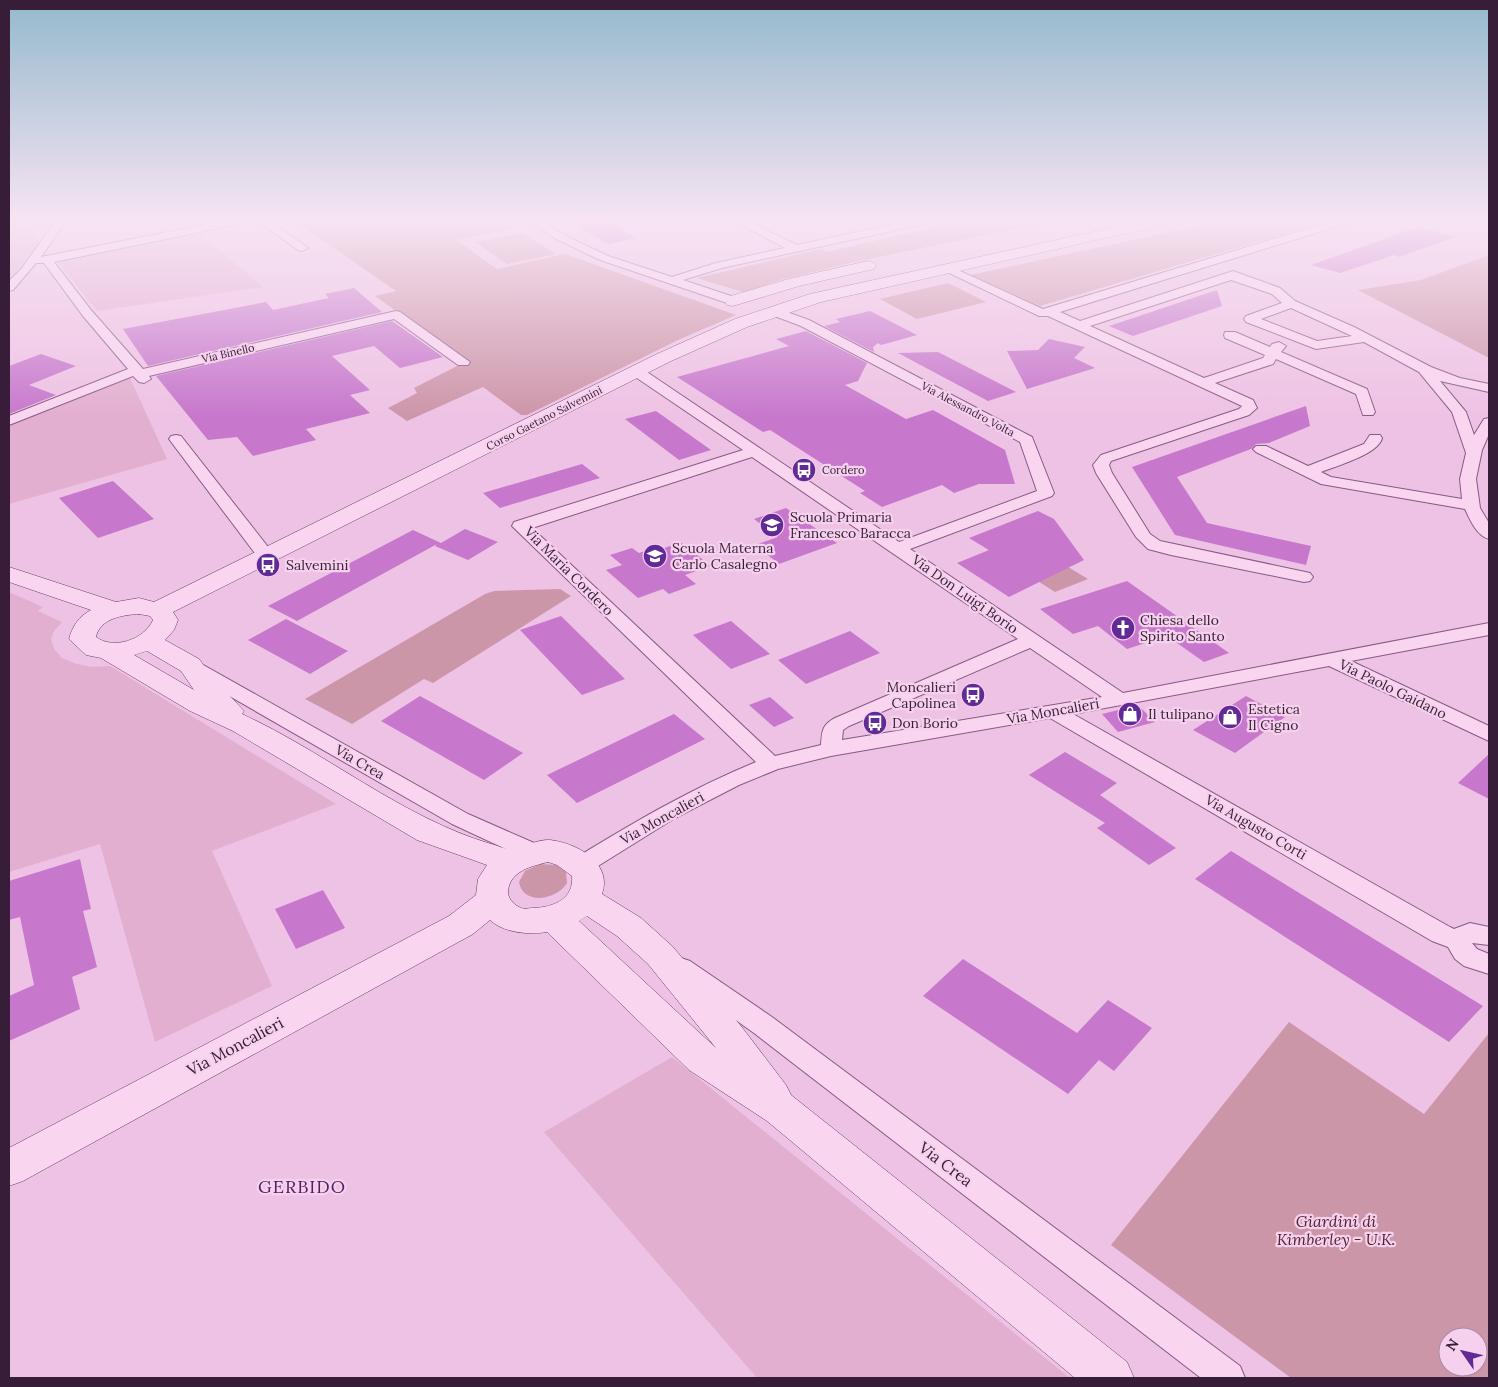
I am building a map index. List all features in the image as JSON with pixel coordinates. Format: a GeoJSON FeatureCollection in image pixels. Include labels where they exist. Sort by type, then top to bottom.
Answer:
{"type":"FeatureCollection","features":[{"type":"Feature","properties":{"kind":"street"},"geometry":{"type":"LineString","coordinates":[[67,287],[139,374]]}},
{"type":"Feature","properties":{"kind":"street"},"geometry":{"type":"LineString","coordinates":[[689,287],[772,311]]}},
{"type":"Feature","properties":{"kind":"street"},"geometry":{"type":"LineString","coordinates":[[733,301],[780,287]]}},
{"type":"Feature","properties":{"kind":"street","name":"Corso Gaetano Salvemini"},"geometry":{"type":"LineString","coordinates":[[158,610],[705,338],[772,311],[861,287]]}},
{"type":"Feature","properties":{"kind":"street"},"geometry":{"type":"LineString","coordinates":[[986,287],[1043,313],[1128,287]]}},
{"type":"Feature","properties":{"kind":"street"},"geometry":{"type":"LineString","coordinates":[[1080,325],[1199,287]]}},
{"type":"Feature","properties":{"kind":"street"},"geometry":{"type":"LineString","coordinates":[[1263,287],[1276,291],[1291,304],[1322,316],[1422,370],[1458,382],[1486,388]]}},
{"type":"Feature","properties":{"kind":"street"},"geometry":{"type":"LineString","coordinates":[[1291,304],[1250,319],[1316,345],[1364,338]]}},
{"type":"Feature","properties":{"kind":"street","name":"Via Alessandro Volta"},"geometry":{"type":"LineString","coordinates":[[772,311],[805,323],[1027,440],[1046,493],[898,548]]}},
{"type":"Feature","properties":{"kind":"street"},"geometry":{"type":"LineString","coordinates":[[1048,311],[1248,403],[1250,408],[1244,412],[1106,458],[1101,465],[1104,473],[1144,537],[1154,545],[1304,577]]}},
{"type":"Feature","properties":{"kind":"street","name":"Via Binello"},"geometry":{"type":"LineString","coordinates":[[9,421],[139,374],[396,314],[463,362]]}},
{"type":"Feature","properties":{"kind":"street"},"geometry":{"type":"LineString","coordinates":[[1230,335],[1362,392],[1368,412]]}},
{"type":"Feature","properties":{"kind":"street"},"geometry":{"type":"LineString","coordinates":[[1204,382],[1268,361],[1277,347],[1300,338]]}},
{"type":"Feature","properties":{"kind":"street"},"geometry":{"type":"LineString","coordinates":[[1422,370],[1447,396],[1459,412],[1472,451]]}},
{"type":"Feature","properties":{"kind":"street","name":"Via Don Luigi Borio"},"geometry":{"type":"LineString","coordinates":[[636,371],[1120,700]]}},
{"type":"Feature","properties":{"kind":"street"},"geometry":{"type":"LineString","coordinates":[[1489,422],[1472,451],[1467,481],[1471,505],[1476,516],[1489,534]]}},
{"type":"Feature","properties":{"kind":"street"},"geometry":{"type":"LineString","coordinates":[[1307,472],[1369,447],[1374,443],[1375,438]]}},
{"type":"Feature","properties":{"kind":"street"},"geometry":{"type":"LineString","coordinates":[[176,439],[266,556]]}},
{"type":"Feature","properties":{"kind":"street"},"geometry":{"type":"LineString","coordinates":[[1261,449],[1328,481],[1471,505]]}},
{"type":"Feature","properties":{"kind":"street","name":"Via Maria Cordero"},"geometry":{"type":"LineString","coordinates":[[756,451],[520,526],[771,764]]}},
{"type":"Feature","properties":{"kind":"street"},"geometry":{"type":"LineString","coordinates":[[12,575],[114,610]]}},
{"type":"Feature","properties":{"kind":"street"},"geometry":{"type":"LineString","coordinates":[[12,575],[70,609],[88,624],[114,610],[139,606],[158,610],[164,615],[166,620],[164,627],[159,634],[149,641],[122,650],[108,651]]}},
{"type":"Feature","properties":{"kind":"street","name":"Via Crea"},"geometry":{"type":"LineString","coordinates":[[88,624],[83,632],[82,639],[86,645],[95,650],[108,651],[200,705],[243,725],[428,832],[466,861],[508,882]]}},
{"type":"Feature","properties":{"kind":"street","name":"Via Paolo Gaidano"},"geometry":{"type":"LineString","coordinates":[[1333,660],[1489,629]]}},
{"type":"Feature","properties":{"kind":"street"},"geometry":{"type":"LineString","coordinates":[[831,749],[833,727],[842,722],[1032,640]]}},
{"type":"Feature","properties":{"kind":"street","name":"Via Crea"},"geometry":{"type":"LineString","coordinates":[[149,641],[460,818],[508,882]]}},
{"type":"Feature","properties":{"kind":"street","name":"Via Moncalieri"},"geometry":{"type":"LineString","coordinates":[[582,882],[667,813],[731,780],[771,764],[831,749],[1120,700],[1333,660]]}},
{"type":"Feature","properties":{"kind":"street","name":"Via Paolo Gaidano"},"geometry":{"type":"LineString","coordinates":[[1333,660],[1489,734]]}},
{"type":"Feature","properties":{"kind":"street","name":"Via Crea"},"geometry":{"type":"LineString","coordinates":[[190,665],[205,686],[243,725]]}},
{"type":"Feature","properties":{"kind":"street","name":"Via Augusto Corti"},"geometry":{"type":"LineString","coordinates":[[1054,711],[1441,934],[1459,942],[1460,947],[1469,957],[1489,964]]}},
{"type":"Feature","properties":{"kind":"street"},"geometry":{"type":"LineString","coordinates":[[561,853],[573,858],[582,882],[576,906],[554,918],[539,921],[522,920],[508,882],[561,853]]}},
{"type":"Feature","properties":{"kind":"street","name":"Via Moncalieri"},"geometry":{"type":"LineString","coordinates":[[9,1168],[461,925],[508,882]]}},
{"type":"Feature","properties":{"kind":"street","name":"Via Crea"},"geometry":{"type":"LineString","coordinates":[[582,882],[660,955],[728,1037],[782,1109]]}},
{"type":"Feature","properties":{"kind":"street","name":"Via Crea"},"geometry":{"type":"LineString","coordinates":[[554,918],[702,1058],[782,1109],[1111,1378]]}},
{"type":"Feature","properties":{"kind":"street"},"geometry":{"type":"LineString","coordinates":[[1459,942],[1460,937],[1470,932],[1489,936]]}},
{"type":"Feature","properties":{"kind":"street","name":"Via Crea"},"geometry":{"type":"LineString","coordinates":[[660,955],[705,983],[763,1025],[1228,1378]]}},
{"type":"Feature","properties":{"kind":"shaded area"},"geometry":{"type":"Polygon","coordinates":[[[78,287],[263,287],[97,311],[78,287]]]}},
{"type":"Feature","properties":{"kind":"shaded area"},"geometry":{"type":"Polygon","coordinates":[[[129,376],[167,459],[9,504],[9,425],[129,376]]]}},
{"type":"Feature","properties":{"kind":"shaded area"},"geometry":{"type":"Polygon","coordinates":[[[9,592],[43,607],[38,611],[62,622],[54,631],[51,639],[54,649],[62,658],[92,667],[110,666],[336,804],[212,851],[272,986],[155,1042],[100,844],[9,872],[9,592]]]}},
{"type":"Feature","properties":{"kind":"shaded area"},"geometry":{"type":"Polygon","coordinates":[[[672,1057],[1070,1378],[757,1378],[544,1132],[672,1057]]]}},
{"type":"Feature","properties":{"kind":"green space"},"geometry":{"type":"Polygon","coordinates":[[[390,287],[657,287],[736,315],[678,340],[527,415],[521,415],[483,387],[407,421],[388,408],[417,393],[414,388],[467,361],[375,296],[396,291],[390,287]]]}},
{"type":"Feature","properties":{"kind":"green space"},"geometry":{"type":"Polygon","coordinates":[[[726,287],[760,287],[743,292],[726,287]]]}},
{"type":"Feature","properties":{"kind":"green space"},"geometry":{"type":"Polygon","coordinates":[[[932,287],[955,287],[986,302],[917,319],[880,299],[932,287]]]}},
{"type":"Feature","properties":{"kind":"green space"},"geometry":{"type":"Polygon","coordinates":[[[996,287],[1105,287],[1040,306],[996,287]]]}},
{"type":"Feature","properties":{"kind":"green space"},"geometry":{"type":"Polygon","coordinates":[[[1379,287],[1489,287],[1489,358],[1358,290],[1379,287]]]}},
{"type":"Feature","properties":{"kind":"green space"},"geometry":{"type":"Polygon","coordinates":[[[1015,535],[1088,579],[1055,592],[984,547],[1015,535]]]}},
{"type":"Feature","properties":{"kind":"green space"},"geometry":{"type":"Polygon","coordinates":[[[560,589],[571,596],[433,683],[424,679],[352,724],[305,699],[485,594],[494,591],[560,589]]]}},
{"type":"Feature","properties":{"kind":"green space"},"geometry":{"type":"Polygon","coordinates":[[[540,864],[556,865],[566,872],[567,883],[556,893],[541,898],[527,895],[522,890],[519,882],[525,871],[540,864]]]}},
{"type":"Feature","properties":{"kind":"green space","name":"Giardini di Kimberley - U.K."},"geometry":{"type":"Polygon","coordinates":[[[1289,1022],[1424,1114],[1489,1033],[1489,1378],[1291,1378],[1111,1245],[1289,1022]]]}},
{"type":"Feature","properties":{"kind":"building"},"geometry":{"type":"Polygon","coordinates":[[[354,288],[382,312],[148,366],[123,329],[266,302],[273,310],[329,298],[325,294],[354,288]]]}},
{"type":"Feature","properties":{"kind":"building"},"geometry":{"type":"Polygon","coordinates":[[[1217,290],[1222,306],[1133,336],[1109,326],[1217,290]]]}},
{"type":"Feature","properties":{"kind":"building"},"geometry":{"type":"Polygon","coordinates":[[[870,311],[917,335],[881,345],[878,343],[873,347],[874,352],[824,326],[840,322],[836,319],[870,311]]]}},
{"type":"Feature","properties":{"kind":"building"},"geometry":{"type":"Polygon","coordinates":[[[392,321],[443,357],[400,368],[374,346],[332,356],[370,390],[350,395],[370,413],[306,429],[316,440],[253,456],[237,437],[208,440],[156,376],[392,321]]]}},
{"type":"Feature","properties":{"kind":"building"},"geometry":{"type":"Polygon","coordinates":[[[806,331],[867,363],[858,381],[845,385],[906,419],[933,410],[1005,450],[1015,484],[979,484],[954,493],[942,485],[882,507],[860,493],[865,491],[770,430],[763,432],[677,377],[789,346],[776,339],[806,331]]]}},
{"type":"Feature","properties":{"kind":"building"},"geometry":{"type":"Polygon","coordinates":[[[1049,339],[1085,347],[1074,358],[1095,368],[1027,389],[1007,351],[1038,350],[1049,339]]]}},
{"type":"Feature","properties":{"kind":"building"},"geometry":{"type":"Polygon","coordinates":[[[938,352],[1016,392],[988,401],[898,353],[938,352]]]}},
{"type":"Feature","properties":{"kind":"building"},"geometry":{"type":"Polygon","coordinates":[[[41,354],[76,366],[29,385],[56,395],[9,414],[9,366],[41,354]]]}},
{"type":"Feature","properties":{"kind":"building"},"geometry":{"type":"Polygon","coordinates":[[[1306,406],[1310,426],[1269,443],[1256,444],[1251,449],[1177,477],[1207,523],[1311,546],[1306,565],[1175,535],[1132,467],[1306,406]]]}},
{"type":"Feature","properties":{"kind":"building"},"geometry":{"type":"Polygon","coordinates":[[[656,411],[711,450],[679,460],[625,419],[656,411]]]}},
{"type":"Feature","properties":{"kind":"building"},"geometry":{"type":"Polygon","coordinates":[[[582,464],[600,478],[500,508],[483,493],[582,464]]]}},
{"type":"Feature","properties":{"kind":"building"},"geometry":{"type":"Polygon","coordinates":[[[113,481],[154,519],[98,538],[59,498],[113,481]]]}},
{"type":"Feature","properties":{"kind":"building"},"geometry":{"type":"Polygon","coordinates":[[[786,508],[837,543],[779,564],[755,545],[778,537],[754,519],[786,508]]]}},
{"type":"Feature","properties":{"kind":"building"},"geometry":{"type":"Polygon","coordinates":[[[1038,511],[1054,519],[1084,560],[1009,597],[957,563],[989,550],[969,538],[1038,511]]]}},
{"type":"Feature","properties":{"kind":"building"},"geometry":{"type":"Polygon","coordinates":[[[465,529],[498,542],[468,560],[435,546],[437,544],[297,621],[268,606],[413,530],[441,543],[465,529]]]}},
{"type":"Feature","properties":{"kind":"building"},"geometry":{"type":"Polygon","coordinates":[[[680,542],[711,566],[685,575],[696,584],[669,594],[663,589],[638,598],[606,570],[622,565],[610,555],[632,548],[639,553],[659,546],[662,549],[680,542]]]}},
{"type":"Feature","properties":{"kind":"building"},"geometry":{"type":"Polygon","coordinates":[[[1127,581],[1229,653],[1204,662],[1167,636],[1127,649],[1098,626],[1073,634],[1040,609],[1127,581]]]}},
{"type":"Feature","properties":{"kind":"building"},"geometry":{"type":"Polygon","coordinates":[[[561,616],[625,679],[582,695],[520,630],[561,616]]]}},
{"type":"Feature","properties":{"kind":"building"},"geometry":{"type":"Polygon","coordinates":[[[286,619],[348,651],[310,674],[248,640],[286,619]]]}},
{"type":"Feature","properties":{"kind":"building"},"geometry":{"type":"Polygon","coordinates":[[[731,621],[770,654],[731,669],[693,635],[731,621]]]}},
{"type":"Feature","properties":{"kind":"building"},"geometry":{"type":"Polygon","coordinates":[[[850,631],[880,653],[806,684],[778,660],[850,631]]]}},
{"type":"Feature","properties":{"kind":"building"},"geometry":{"type":"Polygon","coordinates":[[[420,696],[523,753],[484,780],[381,721],[420,696]]]}},
{"type":"Feature","properties":{"kind":"building"},"geometry":{"type":"Polygon","coordinates":[[[1246,696],[1285,717],[1235,753],[1193,730],[1246,696]]]}},
{"type":"Feature","properties":{"kind":"building"},"geometry":{"type":"Polygon","coordinates":[[[770,697],[794,718],[774,727],[749,705],[770,697]]]}},
{"type":"Feature","properties":{"kind":"building"},"geometry":{"type":"Polygon","coordinates":[[[1138,705],[1155,722],[1118,732],[1102,714],[1138,705]]]}},
{"type":"Feature","properties":{"kind":"building"},"geometry":{"type":"Polygon","coordinates":[[[674,714],[705,739],[577,803],[547,775],[674,714]]]}},
{"type":"Feature","properties":{"kind":"building"},"geometry":{"type":"Polygon","coordinates":[[[1065,752],[1117,783],[1100,795],[1176,848],[1149,865],[1097,828],[1105,823],[1029,775],[1065,752]]]}},
{"type":"Feature","properties":{"kind":"building"},"geometry":{"type":"Polygon","coordinates":[[[1489,754],[1489,799],[1458,783],[1489,754]]]}},
{"type":"Feature","properties":{"kind":"building"},"geometry":{"type":"Polygon","coordinates":[[[1231,851],[1483,1006],[1449,1042],[1195,879],[1231,851]]]}},
{"type":"Feature","properties":{"kind":"building"},"geometry":{"type":"Polygon","coordinates":[[[80,859],[91,909],[83,911],[97,967],[72,977],[80,1009],[9,1041],[9,996],[34,985],[20,917],[9,920],[9,881],[80,859]]]}},
{"type":"Feature","properties":{"kind":"building"},"geometry":{"type":"Polygon","coordinates":[[[323,890],[345,928],[296,949],[275,909],[323,890]]]}},
{"type":"Feature","properties":{"kind":"building"},"geometry":{"type":"Polygon","coordinates":[[[963,959],[1077,1033],[1108,1000],[1152,1028],[1114,1071],[1099,1060],[1068,1094],[923,996],[963,959]]]}},
{"type":"Feature","properties":{"kind":"place","name":"Cordero"},"geometry":{"type":"Point","coordinates":[804,470]}},
{"type":"Feature","properties":{"kind":"place","name":"Scuola Primaria Francesco Baracca"},"geometry":{"type":"Point","coordinates":[772,525]}},
{"type":"Feature","properties":{"kind":"place","name":"Scuola Materna Carlo Casalegno"},"geometry":{"type":"Point","coordinates":[655,556]}},
{"type":"Feature","properties":{"kind":"place","name":"Salvemini"},"geometry":{"type":"Point","coordinates":[268,565]}},
{"type":"Feature","properties":{"kind":"place","name":"Chiesa dello Spirito Santo"},"geometry":{"type":"Point","coordinates":[1123,628]}},
{"type":"Feature","properties":{"kind":"place","name":"Moncalieri Capolinea"},"geometry":{"type":"Point","coordinates":[973,695]}},
{"type":"Feature","properties":{"kind":"place","name":"Il tulipano"},"geometry":{"type":"Point","coordinates":[1130,714]}},
{"type":"Feature","properties":{"kind":"place","name":"Estetica Il Cigno"},"geometry":{"type":"Point","coordinates":[1230,717]}},
{"type":"Feature","properties":{"kind":"place","name":"Don Borio"},"geometry":{"type":"Point","coordinates":[875,723]}},
{"type":"Feature","properties":{"kind":"district","name":"GERBIDO"},"geometry":{"type":"Point","coordinates":[302,1186]}}]}
